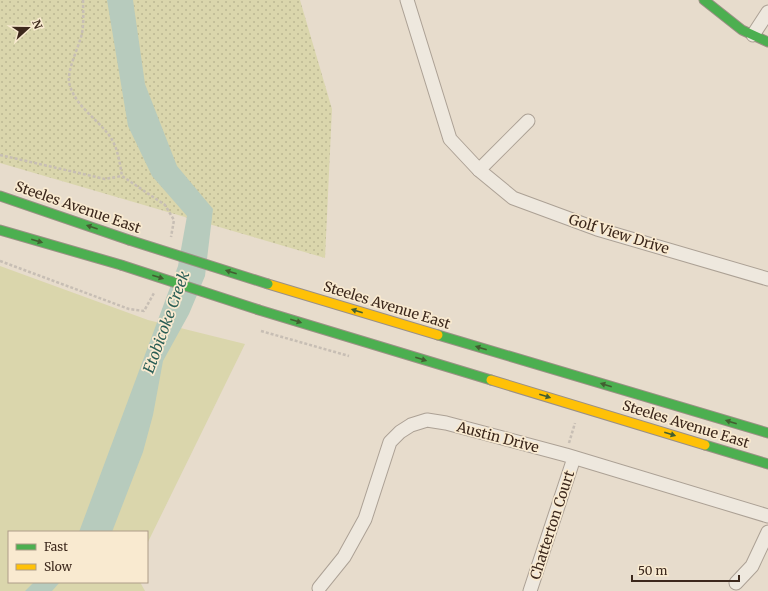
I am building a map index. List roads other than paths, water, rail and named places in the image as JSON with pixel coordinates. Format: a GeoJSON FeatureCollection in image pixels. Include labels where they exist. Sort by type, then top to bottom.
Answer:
{"type":"FeatureCollection","features":[{"type":"Feature","properties":{"kind":"main road"},"geometry":{"type":"LineString","coordinates":[[704,0],[742,30],[768,42]]}},
{"type":"Feature","properties":{"kind":"main road","name":"Steeles Avenue East"},"geometry":{"type":"LineString","coordinates":[[0,196],[129,240],[268,284],[768,433]]}},
{"type":"Feature","properties":{"kind":"main road","name":"Steeles Avenue East"},"geometry":{"type":"LineString","coordinates":[[0,230],[121,265],[259,310],[768,464]]}},
{"type":"Feature","properties":{"kind":"street","name":"Golf View Drive"},"geometry":{"type":"LineString","coordinates":[[406,0],[450,139],[479,170],[513,198],[597,229],[768,279]]}},
{"type":"Feature","properties":{"kind":"street"},"geometry":{"type":"LineString","coordinates":[[753,35],[768,12]]}},
{"type":"Feature","properties":{"kind":"street"},"geometry":{"type":"LineString","coordinates":[[479,170],[528,121]]}},
{"type":"Feature","properties":{"kind":"street","name":"Austin Drive"},"geometry":{"type":"LineString","coordinates":[[319,588],[344,557],[362,525],[390,442],[400,432],[411,425],[427,420],[446,423],[570,457],[768,516]]}},
{"type":"Feature","properties":{"kind":"street","name":"Chatterton Court"},"geometry":{"type":"LineString","coordinates":[[530,591],[570,457]]}},
{"type":"Feature","properties":{"kind":"street"},"geometry":{"type":"LineString","coordinates":[[736,583],[752,566],[768,532]]}},
{"type":"Feature","properties":{"kind":"water","name":"Etobicoke Creek"},"geometry":{"type":"Polygon","coordinates":[[[107,0],[133,0],[145,84],[177,166],[213,209],[205,276],[189,314],[163,361],[153,415],[143,452],[112,531],[79,531],[178,266],[187,216],[152,176],[128,126],[107,0]]]}},
{"type":"Feature","properties":{"kind":"water"},"geometry":{"type":"Polygon","coordinates":[[[33,583],[59,583],[52,591],[25,591],[33,583]]]}}]}
